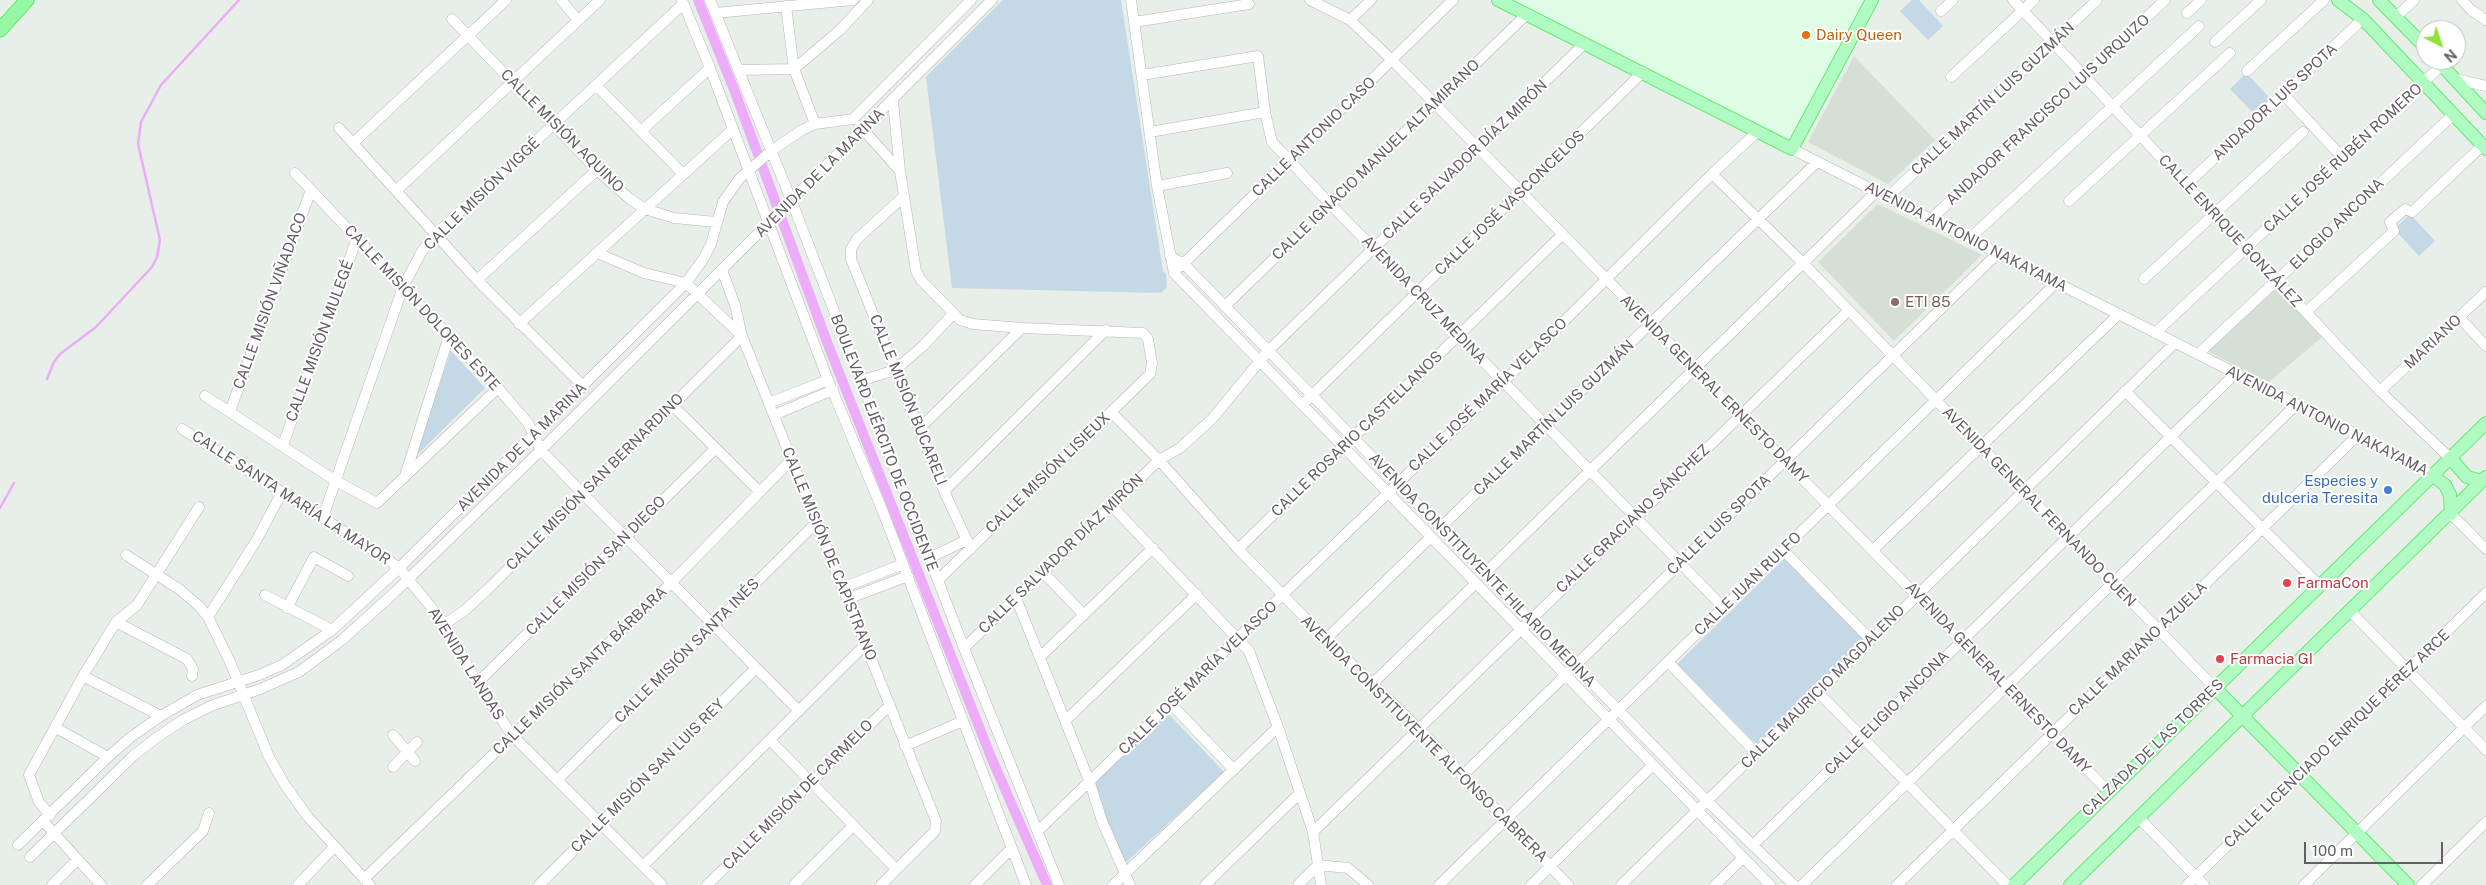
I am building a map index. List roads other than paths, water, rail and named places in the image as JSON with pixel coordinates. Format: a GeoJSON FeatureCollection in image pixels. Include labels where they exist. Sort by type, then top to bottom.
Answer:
{"type":"FeatureCollection","features":[{"type":"Feature","properties":{"kind":"highway"},"geometry":{"type":"LineString","coordinates":[[0,30],[27,0]]}},
{"type":"Feature","properties":{"kind":"main road","name":"AVENIDA ANTONIO NAKAYAMA"},"geometry":{"type":"LineString","coordinates":[[1498,0],[1792,149]]}},
{"type":"Feature","properties":{"kind":"main road"},"geometry":{"type":"LineString","coordinates":[[1792,149],[1872,0]]}},
{"type":"Feature","properties":{"kind":"main road"},"geometry":{"type":"LineString","coordinates":[[2338,0],[2363,19],[2484,147]]}},
{"type":"Feature","properties":{"kind":"main road"},"geometry":{"type":"LineString","coordinates":[[2379,0],[2416,37]]}},
{"type":"Feature","properties":{"kind":"main road"},"geometry":{"type":"LineString","coordinates":[[2447,70],[2486,113]]}},
{"type":"Feature","properties":{"kind":"main road","name":"CALZADA DE LAS TORRES"},"geometry":{"type":"LineString","coordinates":[[2014,885],[2108,791],[2486,424]]}},
{"type":"Feature","properties":{"kind":"main road"},"geometry":{"type":"LineString","coordinates":[[2450,459],[2467,477],[2484,479]]}},
{"type":"Feature","properties":{"kind":"main road"},"geometry":{"type":"LineString","coordinates":[[2434,476],[2450,494],[2450,514]]}},
{"type":"Feature","properties":{"kind":"main road"},"geometry":{"type":"LineString","coordinates":[[2070,885],[2351,612],[2484,479]]}},
{"type":"Feature","properties":{"kind":"main road","name":"AVENIDA GENERAL FERNANDO CUEN"},"geometry":{"type":"LineString","coordinates":[[2215,688],[2408,885]]}},
{"type":"Feature","properties":{"kind":"street"},"geometry":{"type":"LineString","coordinates":[[353,143],[506,0]]}},
{"type":"Feature","properties":{"kind":"street"},"geometry":{"type":"LineString","coordinates":[[561,0],[578,20]]}},
{"type":"Feature","properties":{"kind":"street"},"geometry":{"type":"LineString","coordinates":[[397,190],[600,0]]}},
{"type":"Feature","properties":{"kind":"street","name":"BOULEVARD EJÉRCITO DE OCCIDENTE"},"geometry":{"type":"LineString","coordinates":[[710,0],[738,70],[767,154],[902,483],[964,648],[1060,885]]}},
{"type":"Feature","properties":{"kind":"street"},"geometry":{"type":"LineString","coordinates":[[715,14],[853,0]]}},
{"type":"Feature","properties":{"kind":"street"},"geometry":{"type":"LineString","coordinates":[[738,70],[794,69],[840,30],[868,0]]}},
{"type":"Feature","properties":{"kind":"street","name":"AVENIDA DE LA MARINA"},"geometry":{"type":"LineString","coordinates":[[18,845],[108,757],[131,737],[161,716],[197,695],[282,665],[332,630],[399,568],[584,387],[686,283],[704,258],[711,244],[723,202],[732,188],[750,169],[793,135],[815,124],[853,119],[971,0]]}},
{"type":"Feature","properties":{"kind":"street","name":"AVENIDA DE LA MARINA"},"geometry":{"type":"LineString","coordinates":[[30,856],[133,756],[156,738],[183,720],[212,706],[243,696],[299,672],[318,660],[409,578],[541,450],[864,130],[992,0]]}},
{"type":"Feature","properties":{"kind":"street"},"geometry":{"type":"LineString","coordinates":[[1131,0],[1157,186],[1174,273]]}},
{"type":"Feature","properties":{"kind":"street","name":"AVENIDA GENERAL ERNESTO DAMY"},"geometry":{"type":"LineString","coordinates":[[1310,0],[1350,20],[1392,60],[1740,416],[1874,549],[2108,791]]}},
{"type":"Feature","properties":{"kind":"street"},"geometry":{"type":"LineString","coordinates":[[1350,20],[1371,0]]}},
{"type":"Feature","properties":{"kind":"street","name":"CALLE ANTONIO CASO"},"geometry":{"type":"LineString","coordinates":[[1174,273],[1453,0]]}},
{"type":"Feature","properties":{"kind":"street"},"geometry":{"type":"LineString","coordinates":[[1941,11],[1953,0]]}},
{"type":"Feature","properties":{"kind":"street","name":"CALLE ENRIQUE GONZÁLEZ"},"geometry":{"type":"LineString","coordinates":[[2013,0],[2380,391],[2450,459]]}},
{"type":"Feature","properties":{"kind":"street"},"geometry":{"type":"LineString","coordinates":[[1951,77],[2034,0]]}},
{"type":"Feature","properties":{"kind":"street","name":"CALLE MARTÍN LUIS GUZMÁN"},"geometry":{"type":"LineString","coordinates":[[1888,198],[2097,0]]}},
{"type":"Feature","properties":{"kind":"street","name":"ANDADOR FRANCISCO LUIS URQUIZO"},"geometry":{"type":"LineString","coordinates":[[1931,219],[2166,0]]}},
{"type":"Feature","properties":{"kind":"street"},"geometry":{"type":"LineString","coordinates":[[2187,13],[2201,0]]}},
{"type":"Feature","properties":{"kind":"street"},"geometry":{"type":"LineString","coordinates":[[2215,42],[2261,0]]}},
{"type":"Feature","properties":{"kind":"street"},"geometry":{"type":"LineString","coordinates":[[2247,71],[2324,0]]}},
{"type":"Feature","properties":{"kind":"street"},"geometry":{"type":"LineString","coordinates":[[2396,16],[2414,0]]}},
{"type":"Feature","properties":{"kind":"street"},"geometry":{"type":"LineString","coordinates":[[2462,0],[2471,10],[2486,20]]}},
{"type":"Feature","properties":{"kind":"street","name":"BOULEVARD EJÉRCITO DE OCCIDENTE"},"geometry":{"type":"LineString","coordinates":[[682,2],[710,68],[732,130],[771,222],[828,380],[908,576],[1026,885]]}},
{"type":"Feature","properties":{"kind":"street","name":"CALLE MISIÓN VIGGÉ"},"geometry":{"type":"LineString","coordinates":[[323,517],[403,287],[414,262],[437,234],[555,125],[682,2]]}},
{"type":"Feature","properties":{"kind":"street"},"geometry":{"type":"LineString","coordinates":[[1134,22],[1249,4]]}},
{"type":"Feature","properties":{"kind":"street"},"geometry":{"type":"LineString","coordinates":[[786,6],[794,69],[815,124]]}},
{"type":"Feature","properties":{"kind":"street","name":"CALLE IGNACIO MANUEL ALTAMIRANO"},"geometry":{"type":"LineString","coordinates":[[1225,306],[1527,14]]}},
{"type":"Feature","properties":{"kind":"street","name":"ANDADOR LUIS SPOTA"},"geometry":{"type":"LineString","coordinates":[[2186,185],[2363,19]]}},
{"type":"Feature","properties":{"kind":"street","name":"CALLE MISIÓN AQUINO"},"geometry":{"type":"LineString","coordinates":[[452,20],[597,170],[630,200],[645,209],[674,218],[716,222]]}},
{"type":"Feature","properties":{"kind":"street"},"geometry":{"type":"LineString","coordinates":[[1969,238],[2199,26]]}},
{"type":"Feature","properties":{"kind":"street","name":"CALLE SALVADOR DÍAZ MIRÓN"},"geometry":{"type":"LineString","coordinates":[[964,648],[1159,460],[1180,448],[1212,419],[1246,380],[1259,360],[1585,43]]}},
{"type":"Feature","properties":{"kind":"street"},"geometry":{"type":"LineString","coordinates":[[2069,201],[2230,53]]}},
{"type":"Feature","properties":{"kind":"street"},"geometry":{"type":"LineString","coordinates":[[1142,75],[1258,56],[1265,112],[1150,132]]}},
{"type":"Feature","properties":{"kind":"street"},"geometry":{"type":"LineString","coordinates":[[641,131],[710,68]]}},
{"type":"Feature","properties":{"kind":"street","name":"CALLE JOSÉ RUBÉN ROMERO"},"geometry":{"type":"LineString","coordinates":[[2156,333],[2424,82],[2434,70]]}},
{"type":"Feature","properties":{"kind":"street","name":"CALLE JOSÉ VASCONCELOS"},"geometry":{"type":"LineString","coordinates":[[1303,404],[1643,72]]}},
{"type":"Feature","properties":{"kind":"street"},"geometry":{"type":"LineString","coordinates":[[2456,79],[2486,86]]}},
{"type":"Feature","properties":{"kind":"street"},"geometry":{"type":"LineString","coordinates":[[596,85],[683,174]]}},
{"type":"Feature","properties":{"kind":"street"},"geometry":{"type":"LineString","coordinates":[[2283,94],[2343,158]]}},
{"type":"Feature","properties":{"kind":"street"},"geometry":{"type":"LineString","coordinates":[[893,100],[900,171],[916,271],[921,280],[960,320],[973,324],[1022,328],[1106,330]]}},
{"type":"Feature","properties":{"kind":"street","name":"AVENIDA CRUZ MEDINA"},"geometry":{"type":"LineString","coordinates":[[1265,112],[1272,142],[1416,293],[1724,608]]}},
{"type":"Feature","properties":{"kind":"street","name":"ELOGIO ANCONA"},"geometry":{"type":"LineString","coordinates":[[2198,354],[2454,114]]}},
{"type":"Feature","properties":{"kind":"street"},"geometry":{"type":"LineString","coordinates":[[853,119],[900,171]]}},
{"type":"Feature","properties":{"kind":"street"},"geometry":{"type":"LineString","coordinates":[[339,128],[477,280],[584,387]]}},
{"type":"Feature","properties":{"kind":"street"},"geometry":{"type":"LineString","coordinates":[[520,324],[732,130]]}},
{"type":"Feature","properties":{"kind":"street"},"geometry":{"type":"LineString","coordinates":[[1712,174],[1757,132]]}},
{"type":"Feature","properties":{"kind":"street"},"geometry":{"type":"LineString","coordinates":[[2144,279],[2303,132]]}},
{"type":"Feature","properties":{"kind":"street"},"geometry":{"type":"LineString","coordinates":[[2306,312],[2394,231],[2390,222],[2405,209],[2412,212],[2484,147]]}},
{"type":"Feature","properties":{"kind":"street","name":"AVENIDA ANTONIO NAKAYAMA"},"geometry":{"type":"LineString","coordinates":[[1792,149],[2358,435],[2434,476]]}},
{"type":"Feature","properties":{"kind":"street","name":"CALLE MARTÍN LUIS GUZMÁN"},"geometry":{"type":"LineString","coordinates":[[1441,527],[1817,162]]}},
{"type":"Feature","properties":{"kind":"street"},"geometry":{"type":"LineString","coordinates":[[477,280],[597,170]]}},
{"type":"Feature","properties":{"kind":"street","name":"CALLE MISIÓN DOLORES ESTE"},"geometry":{"type":"LineString","coordinates":[[295,173],[498,388],[535,435],[541,450]]}},
{"type":"Feature","properties":{"kind":"street"},"geometry":{"type":"LineString","coordinates":[[1157,186],[1226,173]]}},
{"type":"Feature","properties":{"kind":"street","name":"AVENIDA GENERAL FERNANDO CUEN"},"geometry":{"type":"LineString","coordinates":[[1712,174],[1804,263],[2215,688]]}},
{"type":"Feature","properties":{"kind":"street","name":"CALLE JOSÉ MARÍA VELASCO"},"geometry":{"type":"LineString","coordinates":[[1039,830],[1090,783],[1503,382],[1712,174]]}},
{"type":"Feature","properties":{"kind":"street","name":"CALLE MISIÓN VIÑADACO"},"geometry":{"type":"LineString","coordinates":[[230,411],[311,190]]}},
{"type":"Feature","properties":{"kind":"street"},"geometry":{"type":"LineString","coordinates":[[1485,573],[1876,192]]}},
{"type":"Feature","properties":{"kind":"street","name":"CALLE MISIÓN BUCARELI"},"geometry":{"type":"LineString","coordinates":[[904,196],[857,238],[851,249],[851,259],[944,491],[969,545]]}},
{"type":"Feature","properties":{"kind":"street","name":"CALLE ROSARIO CASTELLANOS"},"geometry":{"type":"LineString","coordinates":[[1238,549],[1563,234]]}},
{"type":"Feature","properties":{"kind":"street","name":"CALLE MISIÓN MULEGÉ"},"geometry":{"type":"LineString","coordinates":[[283,444],[357,238]]}},
{"type":"Feature","properties":{"kind":"street"},"geometry":{"type":"LineString","coordinates":[[597,253],[644,272],[686,283],[742,336]]}},
{"type":"Feature","properties":{"kind":"street","name":"CALLE LUIS SPOTA"},"geometry":{"type":"LineString","coordinates":[[1462,776],[1567,676],[1998,253]]}},
{"type":"Feature","properties":{"kind":"street","name":"AVENIDA CONSTITUYENTE HILARIO MEDINA"},"geometry":{"type":"LineString","coordinates":[[1170,256],[1184,264],[1707,801],[1754,844],[1794,885]]}},
{"type":"Feature","properties":{"kind":"street","name":"CALLE MISIÓN DE CAPISTRANO"},"geometry":{"type":"LineString","coordinates":[[722,270],[735,305],[742,336],[936,821],[935,830],[896,869]]}},
{"type":"Feature","properties":{"kind":"street","name":"AVENIDA CONSTITUYENTE HILARIO MEDINA"},"geometry":{"type":"LineString","coordinates":[[1174,273],[1770,885]]}},
{"type":"Feature","properties":{"kind":"street","name":"CALLE JUAN RULFO"},"geometry":{"type":"LineString","coordinates":[[1439,885],[2056,283]]}},
{"type":"Feature","properties":{"kind":"street","name":"MARIANO"},"geometry":{"type":"LineString","coordinates":[[2380,391],[2486,292]]}},
{"type":"Feature","properties":{"kind":"street","name":"CALLE GRACIANO SÁNCHEZ"},"geometry":{"type":"LineString","coordinates":[[1313,832],[1520,628],[1849,310]]}},
{"type":"Feature","properties":{"kind":"street"},"geometry":{"type":"LineString","coordinates":[[860,381],[895,370],[923,346],[953,314]]}},
{"type":"Feature","properties":{"kind":"street"},"geometry":{"type":"LineString","coordinates":[[1874,549],[2119,314]]}},
{"type":"Feature","properties":{"kind":"street"},"geometry":{"type":"LineString","coordinates":[[2459,317],[2486,346]]}},
{"type":"Feature","properties":{"kind":"street"},"geometry":{"type":"LineString","coordinates":[[919,429],[1022,328]]}},
{"type":"Feature","properties":{"kind":"street"},"geometry":{"type":"LineString","coordinates":[[944,491],[1106,330]]}},
{"type":"Feature","properties":{"kind":"street","name":"CALLE MISIÓN LISIEUX"},"geometry":{"type":"LineString","coordinates":[[938,580],[969,545],[1150,374],[1152,363],[1148,339],[1142,333],[1106,330]]}},
{"type":"Feature","properties":{"kind":"street"},"geometry":{"type":"LineString","coordinates":[[405,476],[449,336]]}},
{"type":"Feature","properties":{"kind":"street","name":"CALLE MISIÓN SAN BERNARDINO"},"geometry":{"type":"LineString","coordinates":[[445,624],[464,611],[487,590],[742,336]]}},
{"type":"Feature","properties":{"kind":"street","name":"CALLE MAURICIO MAGDALENO"},"geometry":{"type":"LineString","coordinates":[[1621,885],[2175,342]]}},
{"type":"Feature","properties":{"kind":"street","name":"CALLE ELIGIO ANCONA"},"geometry":{"type":"LineString","coordinates":[[1754,844],[2236,373]]}},
{"type":"Feature","properties":{"kind":"street"},"geometry":{"type":"LineString","coordinates":[[769,403],[828,380]]}},
{"type":"Feature","properties":{"kind":"street"},"geometry":{"type":"LineString","coordinates":[[205,396],[283,444],[336,481],[377,503],[498,388]]}},
{"type":"Feature","properties":{"kind":"street"},"geometry":{"type":"LineString","coordinates":[[774,415],[833,390]]}},
{"type":"Feature","properties":{"kind":"street"},"geometry":{"type":"LineString","coordinates":[[2125,391],[2320,585]]}},
{"type":"Feature","properties":{"kind":"street"},"geometry":{"type":"LineString","coordinates":[[1802,885],[2297,404]]}},
{"type":"Feature","properties":{"kind":"street"},"geometry":{"type":"LineString","coordinates":[[673,406],[759,491]]}},
{"type":"Feature","properties":{"kind":"street","name":"AVENIDA CONSTITUYENTE ALFONSO CABRERA"},"geometry":{"type":"LineString","coordinates":[[1111,412],[1159,460],[1238,549],[1326,639],[1418,728],[1568,885]]}},
{"type":"Feature","properties":{"kind":"street","name":"CALLE SANTA MARÍA LA MAYOR"},"geometry":{"type":"LineString","coordinates":[[182,429],[323,517],[399,568]]}},
{"type":"Feature","properties":{"kind":"street","name":"CALLE MARIANO AZUELA"},"geometry":{"type":"LineString","coordinates":[[1897,885],[2358,435]]}},
{"type":"Feature","properties":{"kind":"street","name":"CALLE MISIÓN SAN DIEGO"},"geometry":{"type":"LineString","coordinates":[[477,683],[715,449]]}},
{"type":"Feature","properties":{"kind":"street"},"geometry":{"type":"LineString","coordinates":[[541,450],[624,538],[799,711]]}},
{"type":"Feature","properties":{"kind":"street","name":"CALLE MISIÓN SANTA BÁRBARA"},"geometry":{"type":"LineString","coordinates":[[367,882],[512,735],[670,584],[792,459]]}},
{"type":"Feature","properties":{"kind":"street"},"geometry":{"type":"LineString","coordinates":[[208,617],[256,541],[282,492]]}},
{"type":"Feature","properties":{"kind":"street"},"geometry":{"type":"LineString","coordinates":[[1112,506],[1239,638],[1255,664],[1313,832],[1321,885]]}},
{"type":"Feature","properties":{"kind":"street"},"geometry":{"type":"LineString","coordinates":[[101,885],[54,834],[29,775],[83,676],[116,622],[137,605],[158,576],[199,507]]}},
{"type":"Feature","properties":{"kind":"street"},"geometry":{"type":"LineString","coordinates":[[2450,514],[2486,549]]}},
{"type":"Feature","properties":{"kind":"street","name":"CALLE MISIÓN SANTA INÉS"},"geometry":{"type":"LineString","coordinates":[[557,780],[817,522]]}},
{"type":"Feature","properties":{"kind":"street"},"geometry":{"type":"LineString","coordinates":[[1326,639],[1431,537]]}},
{"type":"Feature","properties":{"kind":"street","name":"CALLE MISIÓN LISIEUX"},"geometry":{"type":"LineString","coordinates":[[929,558],[969,545]]}},
{"type":"Feature","properties":{"kind":"street"},"geometry":{"type":"LineString","coordinates":[[1040,657],[1153,548]]}},
{"type":"Feature","properties":{"kind":"street"},"geometry":{"type":"LineString","coordinates":[[1783,550],[1871,640]]}},
{"type":"Feature","properties":{"kind":"street"},"geometry":{"type":"LineString","coordinates":[[126,555],[200,606],[208,617],[223,647],[269,757],[285,785],[308,817],[367,882]]}},
{"type":"Feature","properties":{"kind":"street"},"geometry":{"type":"LineString","coordinates":[[287,608],[314,557],[348,576]]}},
{"type":"Feature","properties":{"kind":"street"},"geometry":{"type":"LineString","coordinates":[[842,588],[903,564]]}},
{"type":"Feature","properties":{"kind":"street","name":"AVENIDA LANDAS"},"geometry":{"type":"LineString","coordinates":[[399,568],[445,624],[477,683],[512,735],[662,885]]}},
{"type":"Feature","properties":{"kind":"street"},"geometry":{"type":"LineString","coordinates":[[1043,572],[1084,615]]}},
{"type":"Feature","properties":{"kind":"street"},"geometry":{"type":"LineString","coordinates":[[846,599],[908,576]]}},
{"type":"Feature","properties":{"kind":"street"},"geometry":{"type":"LineString","coordinates":[[1373,683],[1476,583]]}},
{"type":"Feature","properties":{"kind":"street","name":"CALLE LICENCIADO ENRIQUE PÉREZ ARCE"},"geometry":{"type":"LineString","coordinates":[[2187,885],[2486,593]]}},
{"type":"Feature","properties":{"kind":"street"},"geometry":{"type":"LineString","coordinates":[[1065,720],[1197,594]]}},
{"type":"Feature","properties":{"kind":"street"},"geometry":{"type":"LineString","coordinates":[[265,595],[332,630]]}},
{"type":"Feature","properties":{"kind":"street"},"geometry":{"type":"LineString","coordinates":[[1016,598],[1090,783],[1102,821],[1130,885]]}},
{"type":"Feature","properties":{"kind":"street"},"geometry":{"type":"LineString","coordinates":[[2351,612],[2486,750]]}},
{"type":"Feature","properties":{"kind":"street"},"geometry":{"type":"LineString","coordinates":[[116,622],[187,659],[193,669],[192,676]]}},
{"type":"Feature","properties":{"kind":"street"},"geometry":{"type":"LineString","coordinates":[[643,866],[865,645]]}},
{"type":"Feature","properties":{"kind":"street"},"geometry":{"type":"LineString","coordinates":[[1668,662],[1756,753]]}},
{"type":"Feature","properties":{"kind":"street","name":"CALLE MISIÓN SAN LUIS REY"},"geometry":{"type":"LineString","coordinates":[[539,885],[756,668]]}},
{"type":"Feature","properties":{"kind":"street"},"geometry":{"type":"LineString","coordinates":[[83,676],[161,716]]}},
{"type":"Feature","properties":{"kind":"street"},"geometry":{"type":"LineString","coordinates":[[1818,692],[2007,885]]}},
{"type":"Feature","properties":{"kind":"street"},"geometry":{"type":"LineString","coordinates":[[1171,704],[1234,770]]}},
{"type":"Feature","properties":{"kind":"street","name":"CALLE MISIÓN DE CARMELO"},"geometry":{"type":"LineString","coordinates":[[708,885],[890,705]]}},
{"type":"Feature","properties":{"kind":"street"},"geometry":{"type":"LineString","coordinates":[[2304,885],[2486,706]]}},
{"type":"Feature","properties":{"kind":"street"},"geometry":{"type":"LineString","coordinates":[[905,746],[963,722]]}},
{"type":"Feature","properties":{"kind":"street"},"geometry":{"type":"LineString","coordinates":[[1113,885],[1278,727]]}},
{"type":"Feature","properties":{"kind":"street"},"geometry":{"type":"LineString","coordinates":[[56,728],[108,757]]}},
{"type":"Feature","properties":{"kind":"street"},"geometry":{"type":"LineString","coordinates":[[393,735],[415,761]]}},
{"type":"Feature","properties":{"kind":"street"},"geometry":{"type":"LineString","coordinates":[[770,740],[896,869],[881,885]]}},
{"type":"Feature","properties":{"kind":"street"},"geometry":{"type":"LineString","coordinates":[[393,767],[417,742]]}},
{"type":"Feature","properties":{"kind":"street"},"geometry":{"type":"LineString","coordinates":[[1532,885],[1653,765]]}},
{"type":"Feature","properties":{"kind":"street"},"geometry":{"type":"LineString","coordinates":[[1205,885],[1300,794]]}},
{"type":"Feature","properties":{"kind":"street"},"geometry":{"type":"LineString","coordinates":[[147,885],[203,832],[209,813]]}},
{"type":"Feature","properties":{"kind":"street"},"geometry":{"type":"LineString","coordinates":[[2139,818],[2204,885]]}},
{"type":"Feature","properties":{"kind":"street"},"geometry":{"type":"LineString","coordinates":[[2422,885],[2486,822]]}},
{"type":"Feature","properties":{"kind":"street"},"geometry":{"type":"LineString","coordinates":[[794,885],[853,826]]}},
{"type":"Feature","properties":{"kind":"street"},"geometry":{"type":"LineString","coordinates":[[298,885],[334,847]]}},
{"type":"Feature","properties":{"kind":"street"},"geometry":{"type":"LineString","coordinates":[[975,885],[1012,848]]}},
{"type":"Feature","properties":{"kind":"street"},"geometry":{"type":"LineString","coordinates":[[1715,885],[1743,858]]}},
{"type":"Feature","properties":{"kind":"street"},"geometry":{"type":"LineString","coordinates":[[52,885],[78,859]]}},
{"type":"Feature","properties":{"kind":"street"},"geometry":{"type":"LineString","coordinates":[[1298,885],[1318,865]]}},
{"type":"Feature","properties":{"kind":"street"},"geometry":{"type":"LineString","coordinates":[[1318,865],[1348,868],[1368,885]]}},
{"type":"Feature","properties":{"kind":"waterway"},"geometry":{"type":"LineString","coordinates":[[47,379],[54,362],[60,354],[96,327],[152,267],[157,257],[160,240],[138,144],[141,122],[161,85],[239,0]]}},
{"type":"Feature","properties":{"kind":"waterway"},"geometry":{"type":"LineString","coordinates":[[698,0],[735,92],[827,342],[991,757],[1047,885]]}},
{"type":"Feature","properties":{"kind":"waterway"},"geometry":{"type":"LineString","coordinates":[[0,508],[14,483]]}},
{"type":"Feature","properties":{"kind":"place","name":"Dairy Queen"},"geometry":{"type":"Point","coordinates":[1806,35]}},
{"type":"Feature","properties":{"kind":"place","name":"ETI 85"},"geometry":{"type":"Point","coordinates":[1895,302]}},
{"type":"Feature","properties":{"kind":"place","name":"Especies y dulceria Teresita"},"geometry":{"type":"Point","coordinates":[2388,490]}},
{"type":"Feature","properties":{"kind":"place","name":"FarmaCon"},"geometry":{"type":"Point","coordinates":[2287,583]}},
{"type":"Feature","properties":{"kind":"place","name":"Farmacia GI"},"geometry":{"type":"Point","coordinates":[2220,659]}}]}
